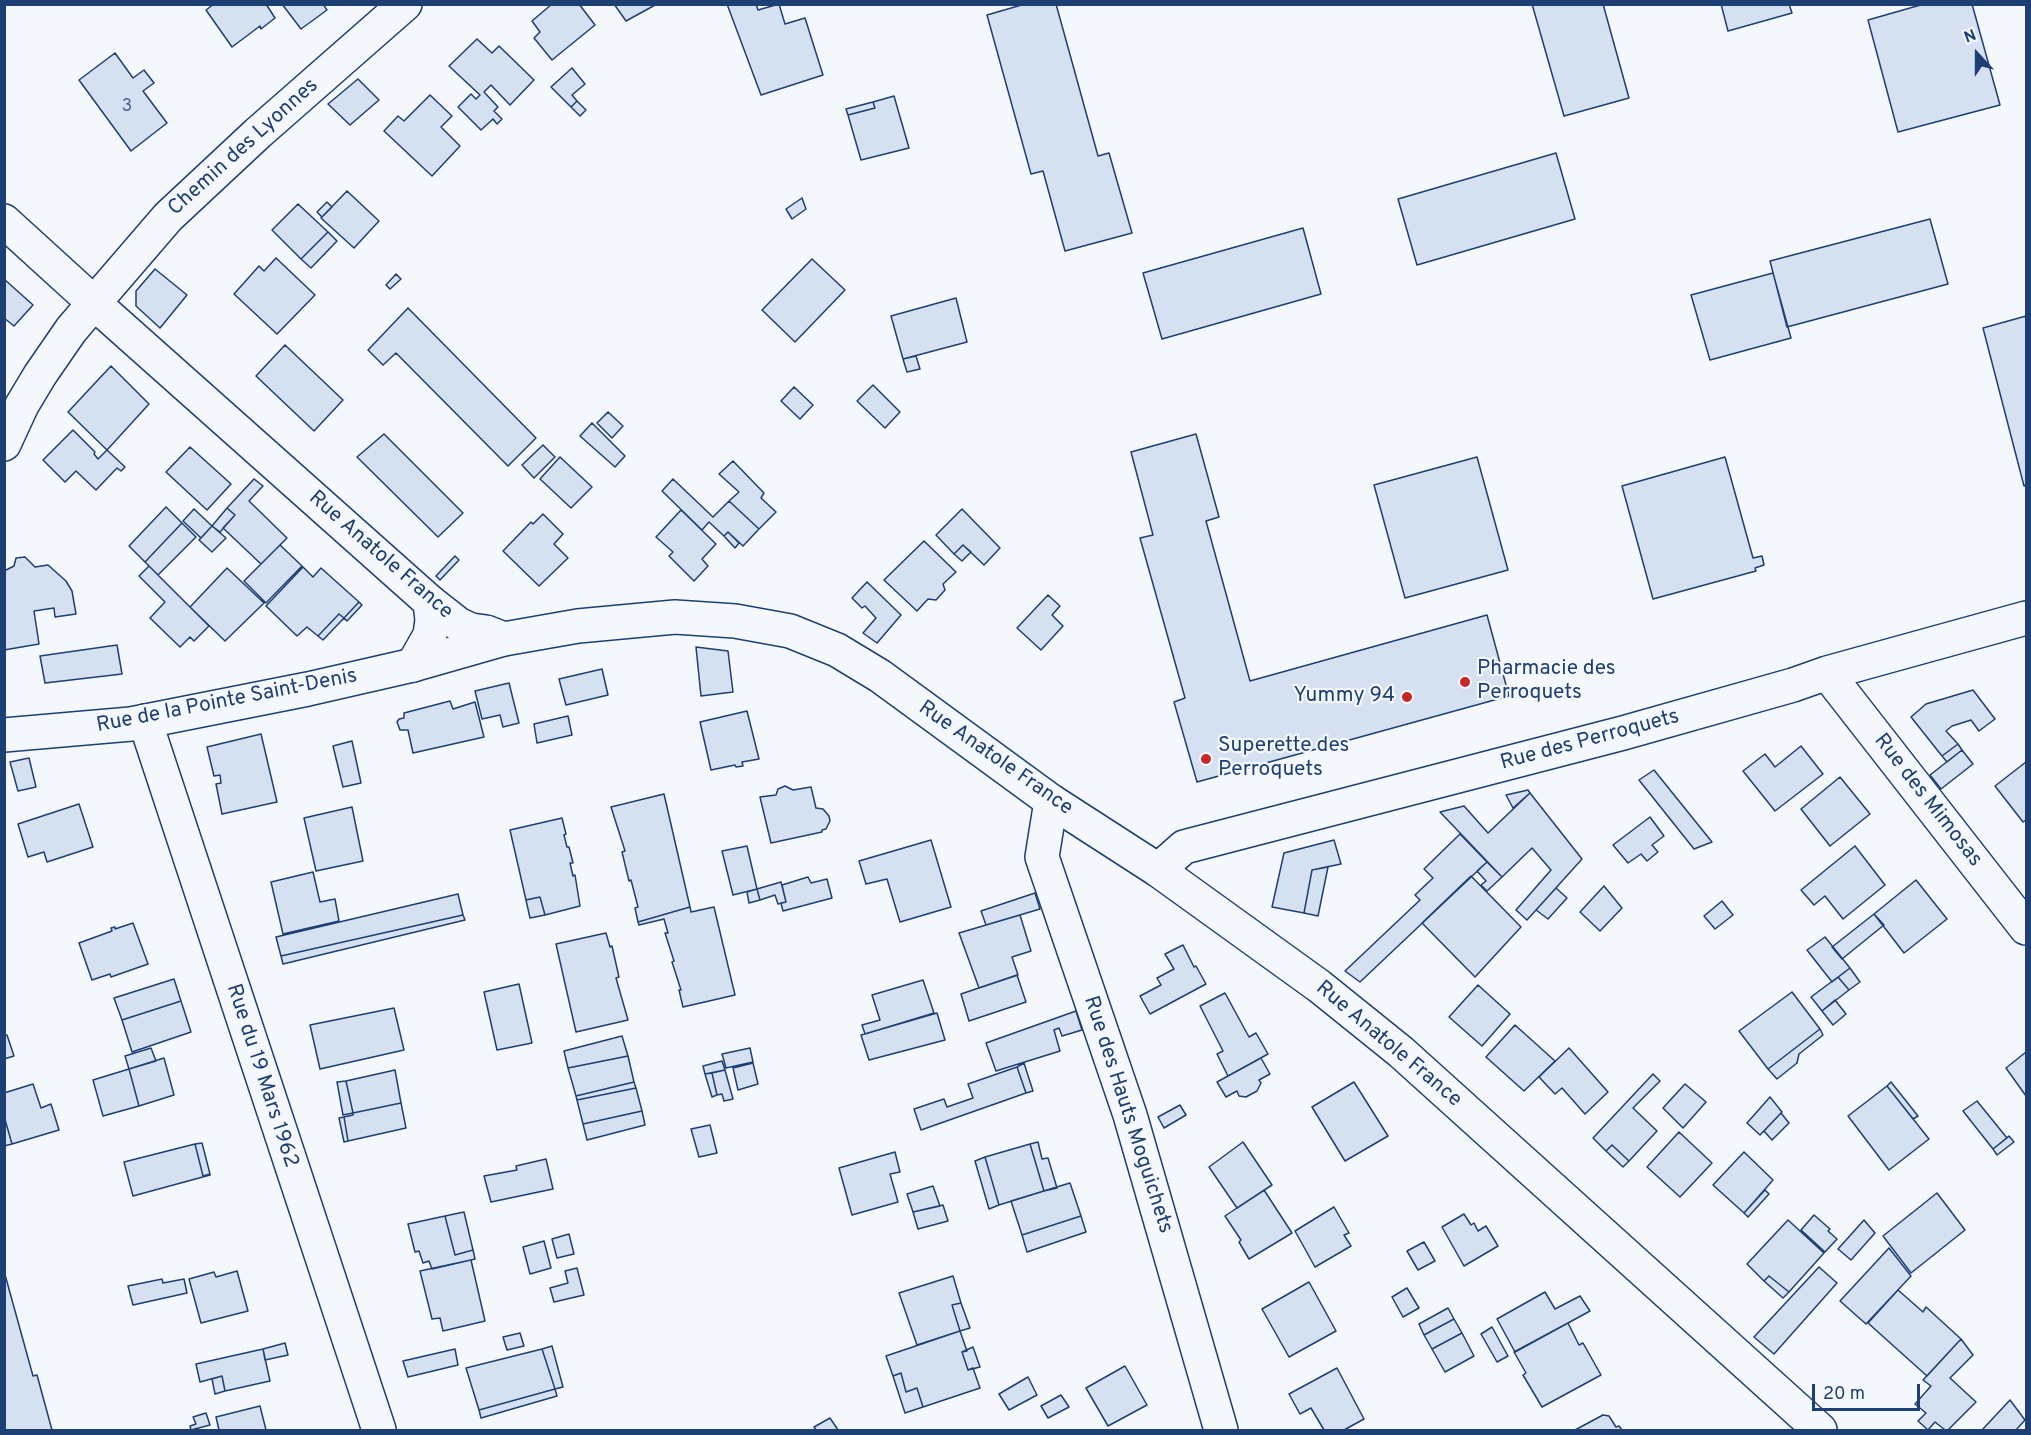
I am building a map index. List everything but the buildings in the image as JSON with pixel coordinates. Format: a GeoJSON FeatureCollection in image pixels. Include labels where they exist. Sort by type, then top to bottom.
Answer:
{"type":"FeatureCollection","features":[{"type":"Feature","properties":{"kind":"street","name":"Chemin des Lyonnes"},"geometry":{"type":"LineString","coordinates":[[4,444],[22,405],[71,330],[168,217],[258,133],[405,4]]}},
{"type":"Feature","properties":{"kind":"street","name":"Rue Anatole France"},"geometry":{"type":"LineString","coordinates":[[4,221],[430,602],[458,624],[504,639],[578,626],[675,617],[735,621],[790,631],[837,650],[880,676],[1051,801],[1158,870],[1319,986],[1401,1052],[1820,1431]]}},
{"type":"Feature","properties":{"kind":"street"},"geometry":{"type":"LineString","coordinates":[[413,665],[430,635],[432,620],[430,602]]}},
{"type":"Feature","properties":{"kind":"street","name":"Rue des Perroquets"},"geometry":{"type":"LineString","coordinates":[[1158,870],[1184,847],[1623,733],[2026,618]]}},
{"type":"Feature","properties":{"kind":"street","name":"Rue de la Pointe Saint-Denis"},"geometry":{"type":"LineString","coordinates":[[4,735],[145,721],[308,689],[413,665],[504,639]]}},
{"type":"Feature","properties":{"kind":"street","name":"Rue des Mimosas"},"geometry":{"type":"LineString","coordinates":[[1827,673],[2026,928]]}},
{"type":"Feature","properties":{"kind":"street","name":"Rue du 19 Mars 1962"},"geometry":{"type":"LineString","coordinates":[[145,721],[379,1431]]}},
{"type":"Feature","properties":{"kind":"street","name":"Rue des Hauts Moguichets"},"geometry":{"type":"LineString","coordinates":[[1051,801],[1042,857],[1130,1114],[1221,1431]]}},
{"type":"Feature","properties":{"kind":"place","name":"Pharmacie des Perroquets"},"geometry":{"type":"Point","coordinates":[1465,682]}},
{"type":"Feature","properties":{"kind":"place","name":"Yummy 94"},"geometry":{"type":"Point","coordinates":[1407,697]}},
{"type":"Feature","properties":{"kind":"place","name":"Superette des Perroquets"},"geometry":{"type":"Point","coordinates":[1206,759]}}]}
